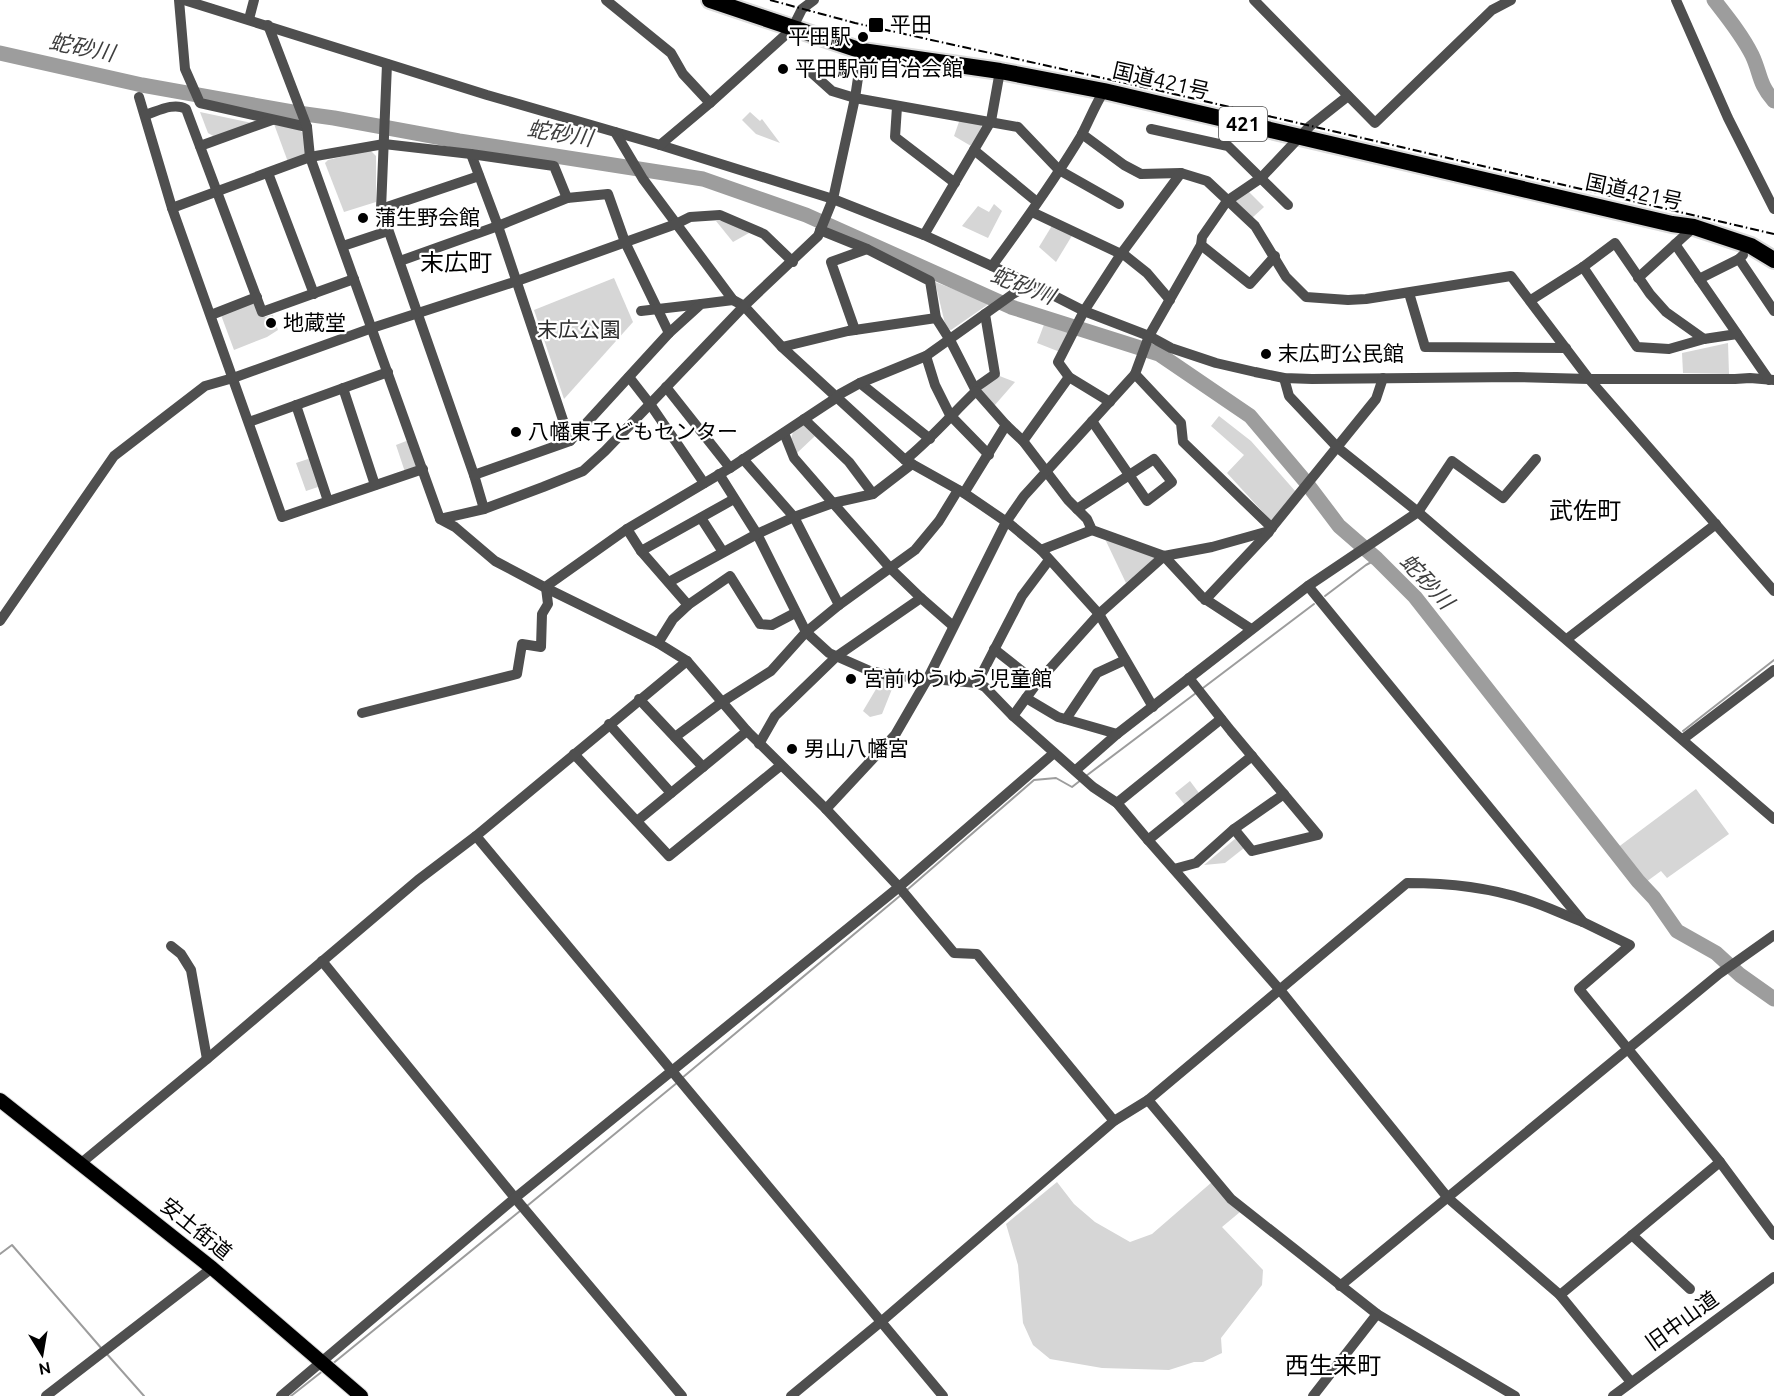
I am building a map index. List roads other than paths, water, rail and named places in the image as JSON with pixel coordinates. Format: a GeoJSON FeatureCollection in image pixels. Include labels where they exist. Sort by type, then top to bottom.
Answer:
{"type":"FeatureCollection","features":[{"type":"Feature","properties":{"kind":"highway","name":"国道421号"},"geometry":{"type":"LineString","coordinates":[[710,0],[862,51],[1000,71],[1104,91],[1662,222],[1694,227],[1751,246],[1774,260]]}},
{"type":"Feature","properties":{"kind":"main road","name":"安土街道"},"geometry":{"type":"LineString","coordinates":[[0,1100],[212,1268],[361,1396]]}},
{"type":"Feature","properties":{"kind":"street"},"geometry":{"type":"LineString","coordinates":[[179,0],[185,69],[200,103],[307,127]]}},
{"type":"Feature","properties":{"kind":"street"},"geometry":{"type":"LineString","coordinates":[[184,0],[487,95],[660,145],[833,199],[924,235],[1084,311],[1149,336],[1171,348],[1216,363],[1284,378],[1517,376],[1589,379],[1750,378],[1772,380]]}},
{"type":"Feature","properties":{"kind":"street"},"geometry":{"type":"LineString","coordinates":[[249,19],[254,0]]}},
{"type":"Feature","properties":{"kind":"street"},"geometry":{"type":"LineString","coordinates":[[606,0],[671,53],[683,74],[710,103]]}},
{"type":"Feature","properties":{"kind":"street"},"geometry":{"type":"LineString","coordinates":[[660,145],[792,29],[802,9],[814,0]]}},
{"type":"Feature","properties":{"kind":"street"},"geometry":{"type":"LineString","coordinates":[[1254,0],[1375,123],[1492,10],[1512,0]]}},
{"type":"Feature","properties":{"kind":"street"},"geometry":{"type":"LineString","coordinates":[[1676,0],[1728,118],[1774,208]]}},
{"type":"Feature","properties":{"kind":"street"},"geometry":{"type":"LineString","coordinates":[[268,25],[307,127],[310,157],[441,519],[495,561],[658,643],[687,661],[759,744],[780,766],[789,771],[899,886],[954,953],[977,954],[1114,1121]]}},
{"type":"Feature","properties":{"kind":"street"},"geometry":{"type":"LineString","coordinates":[[441,519],[484,510],[583,471],[744,306],[818,236],[833,199],[855,98],[862,51]]}},
{"type":"Feature","properties":{"kind":"street"},"geometry":{"type":"LineString","coordinates":[[387,64],[381,209],[474,475],[484,510]]}},
{"type":"Feature","properties":{"kind":"street"},"geometry":{"type":"LineString","coordinates":[[803,65],[832,91],[855,98],[1018,127],[1059,170],[1119,204]]}},
{"type":"Feature","properties":{"kind":"street"},"geometry":{"type":"LineString","coordinates":[[924,235],[991,121],[1000,71]]}},
{"type":"Feature","properties":{"kind":"street"},"geometry":{"type":"LineString","coordinates":[[992,266],[1059,170],[1082,134],[1092,110],[1104,91]]}},
{"type":"Feature","properties":{"kind":"street"},"geometry":{"type":"LineString","coordinates":[[826,809],[894,735],[928,678],[1005,522],[1024,496],[1135,374],[1149,336],[1201,245],[1202,237],[1227,201],[1261,178],[1298,138],[1348,96]]}},
{"type":"Feature","properties":{"kind":"street"},"geometry":{"type":"LineString","coordinates":[[139,97],[172,208],[282,517],[423,469]]}},
{"type":"Feature","properties":{"kind":"street"},"geometry":{"type":"LineString","coordinates":[[145,115],[173,106],[186,109],[262,312],[354,279]]}},
{"type":"Feature","properties":{"kind":"street"},"geometry":{"type":"LineString","coordinates":[[897,107],[895,137],[955,183]]}},
{"type":"Feature","properties":{"kind":"street"},"geometry":{"type":"LineString","coordinates":[[200,146],[272,120]]}},
{"type":"Feature","properties":{"kind":"street"},"geometry":{"type":"LineString","coordinates":[[1151,129],[1228,146],[1288,205]]}},
{"type":"Feature","properties":{"kind":"street"},"geometry":{"type":"LineString","coordinates":[[615,132],[643,179],[733,300],[744,306],[782,347],[909,462],[961,492],[1041,550],[1099,614],[1153,708]]}},
{"type":"Feature","properties":{"kind":"street"},"geometry":{"type":"LineString","coordinates":[[1082,134],[1124,165],[1141,174],[1181,173],[1207,181],[1255,226],[1286,277],[1306,297],[1348,300],[1409,293],[1511,276],[1589,379],[1773,589]]}},
{"type":"Feature","properties":{"kind":"street"},"geometry":{"type":"LineString","coordinates":[[172,208],[310,157],[384,144],[554,166],[567,198]]}},
{"type":"Feature","properties":{"kind":"street"},"geometry":{"type":"LineString","coordinates":[[974,150],[1035,207],[1122,254],[1147,273],[1170,300]]}},
{"type":"Feature","properties":{"kind":"street"},"geometry":{"type":"LineString","coordinates":[[471,154],[498,226],[570,441]]}},
{"type":"Feature","properties":{"kind":"street"},"geometry":{"type":"LineString","coordinates":[[268,172],[314,294]]}},
{"type":"Feature","properties":{"kind":"street"},"geometry":{"type":"LineString","coordinates":[[1110,402],[1069,377],[1058,362],[1084,311],[1181,173]]}},
{"type":"Feature","properties":{"kind":"street"},"geometry":{"type":"LineString","coordinates":[[381,209],[479,176]]}},
{"type":"Feature","properties":{"kind":"street"},"geometry":{"type":"LineString","coordinates":[[400,261],[498,226],[567,198],[608,194],[625,242],[669,333]]}},
{"type":"Feature","properties":{"kind":"street"},"geometry":{"type":"LineString","coordinates":[[0,621],[114,456],[205,386],[516,281],[690,217],[720,215],[764,234],[793,262]]}},
{"type":"Feature","properties":{"kind":"street"},"geometry":{"type":"LineString","coordinates":[[821,227],[930,281],[936,318],[950,340],[975,390],[1023,441],[1087,519],[1092,530]]}},
{"type":"Feature","properties":{"kind":"street"},"geometry":{"type":"LineString","coordinates":[[1638,278],[1694,227]]}},
{"type":"Feature","properties":{"kind":"street"},"geometry":{"type":"LineString","coordinates":[[343,246],[388,231]]}},
{"type":"Feature","properties":{"kind":"street"},"geometry":{"type":"LineString","coordinates":[[1531,300],[1583,267],[1615,243],[1638,278],[1666,312],[1704,339]]}},
{"type":"Feature","properties":{"kind":"street"},"geometry":{"type":"LineString","coordinates":[[1675,244],[1772,380]]}},
{"type":"Feature","properties":{"kind":"street"},"geometry":{"type":"LineString","coordinates":[[1201,245],[1250,284],[1275,256]]}},
{"type":"Feature","properties":{"kind":"street"},"geometry":{"type":"LineString","coordinates":[[1699,279],[1739,259],[1751,246]]}},
{"type":"Feature","properties":{"kind":"street"},"geometry":{"type":"LineString","coordinates":[[855,330],[831,262],[867,249]]}},
{"type":"Feature","properties":{"kind":"street"},"geometry":{"type":"LineString","coordinates":[[1739,259],[1774,311]]}},
{"type":"Feature","properties":{"kind":"street"},"geometry":{"type":"LineString","coordinates":[[1583,267],[1637,347],[1669,349],[1704,339],[1737,334]]}},
{"type":"Feature","properties":{"kind":"street"},"geometry":{"type":"LineString","coordinates":[[362,713],[517,674],[522,644],[541,647],[542,614],[548,604],[546,588],[548,585],[627,529],[784,434],[840,394],[860,383],[926,356],[1013,294],[1031,284]]}},
{"type":"Feature","properties":{"kind":"street"},"geometry":{"type":"LineString","coordinates":[[1409,293],[1425,347],[1566,348]]}},
{"type":"Feature","properties":{"kind":"street"},"geometry":{"type":"LineString","coordinates":[[211,315],[257,297]]}},
{"type":"Feature","properties":{"kind":"street"},"geometry":{"type":"LineString","coordinates":[[641,311],[733,300]]}},
{"type":"Feature","properties":{"kind":"street"},"geometry":{"type":"LineString","coordinates":[[474,475],[525,459],[570,441],[669,333],[701,304]]}},
{"type":"Feature","properties":{"kind":"street"},"geometry":{"type":"LineString","coordinates":[[669,582],[757,534],[794,517],[832,503],[873,494],[909,462],[975,390],[995,374],[985,314]]}},
{"type":"Feature","properties":{"kind":"street"},"geometry":{"type":"LineString","coordinates":[[782,347],[855,330],[936,318]]}},
{"type":"Feature","properties":{"kind":"street"},"geometry":{"type":"LineString","coordinates":[[926,356],[935,385],[950,415],[989,455]]}},
{"type":"Feature","properties":{"kind":"street"},"geometry":{"type":"LineString","coordinates":[[249,422],[388,372]]}},
{"type":"Feature","properties":{"kind":"street"},"geometry":{"type":"LineString","coordinates":[[1135,374],[1181,423],[1183,442],[1271,530]]}},
{"type":"Feature","properties":{"kind":"street"},"geometry":{"type":"LineString","coordinates":[[629,377],[704,483]]}},
{"type":"Feature","properties":{"kind":"street"},"geometry":{"type":"LineString","coordinates":[[1023,441],[1069,377]]}},
{"type":"Feature","properties":{"kind":"street"},"geometry":{"type":"LineString","coordinates":[[1284,378],[1289,396],[1338,448],[1418,512],[1774,819]]}},
{"type":"Feature","properties":{"kind":"street"},"geometry":{"type":"LineString","coordinates":[[1205,600],[1271,530],[1338,448],[1376,399],[1383,378]]}},
{"type":"Feature","properties":{"kind":"street"},"geometry":{"type":"LineString","coordinates":[[860,383],[930,439]]}},
{"type":"Feature","properties":{"kind":"street"},"geometry":{"type":"LineString","coordinates":[[666,387],[730,468]]}},
{"type":"Feature","properties":{"kind":"street"},"geometry":{"type":"LineString","coordinates":[[343,388],[375,485]]}},
{"type":"Feature","properties":{"kind":"street"},"geometry":{"type":"LineString","coordinates":[[296,405],[328,501]]}},
{"type":"Feature","properties":{"kind":"street"},"geometry":{"type":"LineString","coordinates":[[804,419],[849,462],[873,494]]}},
{"type":"Feature","properties":{"kind":"street"},"geometry":{"type":"LineString","coordinates":[[1077,508],[1129,476],[1092,421]]}},
{"type":"Feature","properties":{"kind":"street"},"geometry":{"type":"LineString","coordinates":[[675,737],[722,702],[771,670],[806,632],[915,550],[989,455],[1006,425]]}},
{"type":"Feature","properties":{"kind":"street"},"geometry":{"type":"LineString","coordinates":[[784,434],[794,459],[832,503],[891,569],[953,626]]}},
{"type":"Feature","properties":{"kind":"street"},"geometry":{"type":"LineString","coordinates":[[743,459],[794,517],[839,605]]}},
{"type":"Feature","properties":{"kind":"street"},"geometry":{"type":"LineString","coordinates":[[1076,770],[1117,734],[1308,586],[1418,512],[1452,461],[1503,498],[1536,459]]}},
{"type":"Feature","properties":{"kind":"street"},"geometry":{"type":"LineString","coordinates":[[719,474],[757,534],[806,632],[830,653],[870,671],[888,675],[977,683],[985,687],[1054,753],[1093,787],[1117,803],[1280,990],[1448,1198],[1560,1294],[1632,1382]]}},
{"type":"Feature","properties":{"kind":"street"},"geometry":{"type":"LineString","coordinates":[[641,551],[734,499]]}},
{"type":"Feature","properties":{"kind":"street"},"geometry":{"type":"LineString","coordinates":[[701,518],[723,552]]}},
{"type":"Feature","properties":{"kind":"street"},"geometry":{"type":"LineString","coordinates":[[1567,639],[1716,524]]}},
{"type":"Feature","properties":{"kind":"street"},"geometry":{"type":"LineString","coordinates":[[627,529],[641,551],[688,605]]}},
{"type":"Feature","properties":{"kind":"street"},"geometry":{"type":"LineString","coordinates":[[1041,550],[1092,530],[1164,556],[1205,600],[1251,629]]}},
{"type":"Feature","properties":{"kind":"street"},"geometry":{"type":"LineString","coordinates":[[1013,716],[1037,683],[1099,614],[1164,556],[1212,547],[1271,530]]}},
{"type":"Feature","properties":{"kind":"street"},"geometry":{"type":"LineString","coordinates":[[977,683],[1022,596],[1049,560]]}},
{"type":"Feature","properties":{"kind":"street"},"geometry":{"type":"LineString","coordinates":[[658,643],[674,619],[688,605],[730,576],[760,624],[772,625],[795,613]]}},
{"type":"Feature","properties":{"kind":"street"},"geometry":{"type":"LineString","coordinates":[[1308,586],[1583,922]]}},
{"type":"Feature","properties":{"kind":"street"},"geometry":{"type":"LineString","coordinates":[[759,744],[775,716],[837,656],[921,598]]}},
{"type":"Feature","properties":{"kind":"street"},"geometry":{"type":"LineString","coordinates":[[994,649],[1037,683]]}},
{"type":"Feature","properties":{"kind":"street"},"geometry":{"type":"LineString","coordinates":[[1066,719],[1097,673],[1125,660]]}},
{"type":"Feature","properties":{"kind":"street"},"geometry":{"type":"LineString","coordinates":[[80,1164],[418,880],[476,836],[687,661]]}},
{"type":"Feature","properties":{"kind":"street"},"geometry":{"type":"LineString","coordinates":[[1683,739],[1774,670]]}},
{"type":"Feature","properties":{"kind":"street"},"geometry":{"type":"LineString","coordinates":[[1189,678],[1318,835],[1252,851],[1234,829]]}},
{"type":"Feature","properties":{"kind":"street"},"geometry":{"type":"LineString","coordinates":[[1026,698],[1066,719],[1117,734]]}},
{"type":"Feature","properties":{"kind":"street"},"geometry":{"type":"LineString","coordinates":[[639,699],[703,767]]}},
{"type":"Feature","properties":{"kind":"street"},"geometry":{"type":"LineString","coordinates":[[1117,803],[1221,719]]}},
{"type":"Feature","properties":{"kind":"street"},"geometry":{"type":"LineString","coordinates":[[609,724],[671,793]]}},
{"type":"Feature","properties":{"kind":"street"},"geometry":{"type":"LineString","coordinates":[[637,821],[747,731]]}},
{"type":"Feature","properties":{"kind":"street"},"geometry":{"type":"LineString","coordinates":[[281,1396],[515,1198],[899,886],[1054,753]]}},
{"type":"Feature","properties":{"kind":"street"},"geometry":{"type":"LineString","coordinates":[[574,754],[669,856],[780,766]]}},
{"type":"Feature","properties":{"kind":"street"},"geometry":{"type":"LineString","coordinates":[[1148,840],[1251,756]]}},
{"type":"Feature","properties":{"kind":"street"},"geometry":{"type":"LineString","coordinates":[[1174,869],[1196,863],[1234,829],[1284,794]]}},
{"type":"Feature","properties":{"kind":"street"},"geometry":{"type":"LineString","coordinates":[[476,836],[943,1396]]}},
{"type":"Feature","properties":{"kind":"street"},"geometry":{"type":"LineString","coordinates":[[791,1396],[882,1321],[1114,1121],[1148,1100],[1407,883],[1442,883],[1480,888],[1526,900],[1583,922],[1630,945],[1579,989],[1720,1162],[1774,1235]]}},
{"type":"Feature","properties":{"kind":"street"},"geometry":{"type":"LineString","coordinates":[[1340,1286],[1724,971],[1774,935]]}},
{"type":"Feature","properties":{"kind":"street"},"geometry":{"type":"LineString","coordinates":[[171,946],[181,954],[191,970],[207,1059]]}},
{"type":"Feature","properties":{"kind":"street"},"geometry":{"type":"LineString","coordinates":[[322,962],[515,1198],[682,1396]]}},
{"type":"Feature","properties":{"kind":"street"},"geometry":{"type":"LineString","coordinates":[[1148,1100],[1231,1199],[1377,1314],[1515,1396]]}},
{"type":"Feature","properties":{"kind":"street"},"geometry":{"type":"LineString","coordinates":[[1560,1294],[1720,1162]]}},
{"type":"Feature","properties":{"kind":"street"},"geometry":{"type":"LineString","coordinates":[[1632,1235],[1690,1289]]}},
{"type":"Feature","properties":{"kind":"street"},"geometry":{"type":"LineString","coordinates":[[46,1396],[212,1268]]}},
{"type":"Feature","properties":{"kind":"street","name":"旧中山道"},"geometry":{"type":"LineString","coordinates":[[1613,1396],[1774,1277]]}},
{"type":"Feature","properties":{"kind":"street"},"geometry":{"type":"LineString","coordinates":[[1313,1396],[1377,1314]]}},
{"type":"Feature","properties":{"kind":"waterway"},"geometry":{"type":"LineString","coordinates":[[1714,0],[1748,48],[1762,84],[1774,101]]}},
{"type":"Feature","properties":{"kind":"waterway","name":"蛇砂川"},"geometry":{"type":"LineString","coordinates":[[0,53],[142,85],[298,113],[703,179],[806,215],[1011,307],[1159,354],[1250,416],[1305,481],[1339,526],[1377,559],[1415,597],[1638,881],[1654,898],[1677,931],[1716,953],[1740,975],[1774,999]]}},
{"type":"Feature","properties":{"kind":"waterway"},"geometry":{"type":"LineString","coordinates":[[1325,596],[1377,559]]}},
{"type":"Feature","properties":{"kind":"waterway"},"geometry":{"type":"LineString","coordinates":[[1203,688],[1314,604]]}},
{"type":"Feature","properties":{"kind":"waterway"},"geometry":{"type":"LineString","coordinates":[[1683,731],[1774,660]]}},
{"type":"Feature","properties":{"kind":"waterway"},"geometry":{"type":"LineString","coordinates":[[1086,776],[1196,693]]}},
{"type":"Feature","properties":{"kind":"waterway"},"geometry":{"type":"LineString","coordinates":[[907,890],[1034,780],[1056,778],[1072,787],[1081,780]]}},
{"type":"Feature","properties":{"kind":"waterway"},"geometry":{"type":"LineString","coordinates":[[682,1078],[901,895]]}},
{"type":"Feature","properties":{"kind":"waterway"},"geometry":{"type":"LineString","coordinates":[[527,1206],[678,1082]]}},
{"type":"Feature","properties":{"kind":"waterway"},"geometry":{"type":"LineString","coordinates":[[331,1365],[520,1211]]}},
{"type":"Feature","properties":{"kind":"waterway"},"geometry":{"type":"LineString","coordinates":[[0,1254],[12,1245],[102,1349]]}},
{"type":"Feature","properties":{"kind":"waterway"},"geometry":{"type":"LineString","coordinates":[[106,1353],[144,1396]]}},
{"type":"Feature","properties":{"kind":"waterway"},"geometry":{"type":"LineString","coordinates":[[291,1396],[324,1370]]}},
{"type":"Feature","properties":{"kind":"railway"},"geometry":{"type":"LineString","coordinates":[[770,0],[855,23],[1161,91],[1774,234]]}},
{"type":"Feature","properties":{"kind":"place","name":"平田"},"geometry":{"type":"Point","coordinates":[876,25]}},
{"type":"Feature","properties":{"kind":"place","name":"平田駅"},"geometry":{"type":"Point","coordinates":[863,37]}},
{"type":"Feature","properties":{"kind":"place","name":"平田駅前自治会館"},"geometry":{"type":"Point","coordinates":[783,69]}},
{"type":"Feature","properties":{"kind":"place","name":"蒲生野会館"},"geometry":{"type":"Point","coordinates":[363,218]}},
{"type":"Feature","properties":{"kind":"place","name":"地蔵堂"},"geometry":{"type":"Point","coordinates":[271,323]}},
{"type":"Feature","properties":{"kind":"place","name":"末広町公民館"},"geometry":{"type":"Point","coordinates":[1266,354]}},
{"type":"Feature","properties":{"kind":"place","name":"八幡東子どもセンター"},"geometry":{"type":"Point","coordinates":[516,432]}},
{"type":"Feature","properties":{"kind":"place","name":"宮前ゆうゆう児童館"},"geometry":{"type":"Point","coordinates":[851,679]}},
{"type":"Feature","properties":{"kind":"place","name":"男山八幡宮"},"geometry":{"type":"Point","coordinates":[792,749]}},
{"type":"Feature","properties":{"kind":"district","name":"末広町"},"geometry":{"type":"Point","coordinates":[456,263]}},
{"type":"Feature","properties":{"kind":"district","name":"武佐町"},"geometry":{"type":"Point","coordinates":[1585,511]}},
{"type":"Feature","properties":{"kind":"district","name":"西生来町"},"geometry":{"type":"Point","coordinates":[1333,1366]}},
{"type":"Feature","properties":{"kind":"park label","name":"末広公園"},"geometry":{"type":"Point","coordinates":[579,330]}}]}
